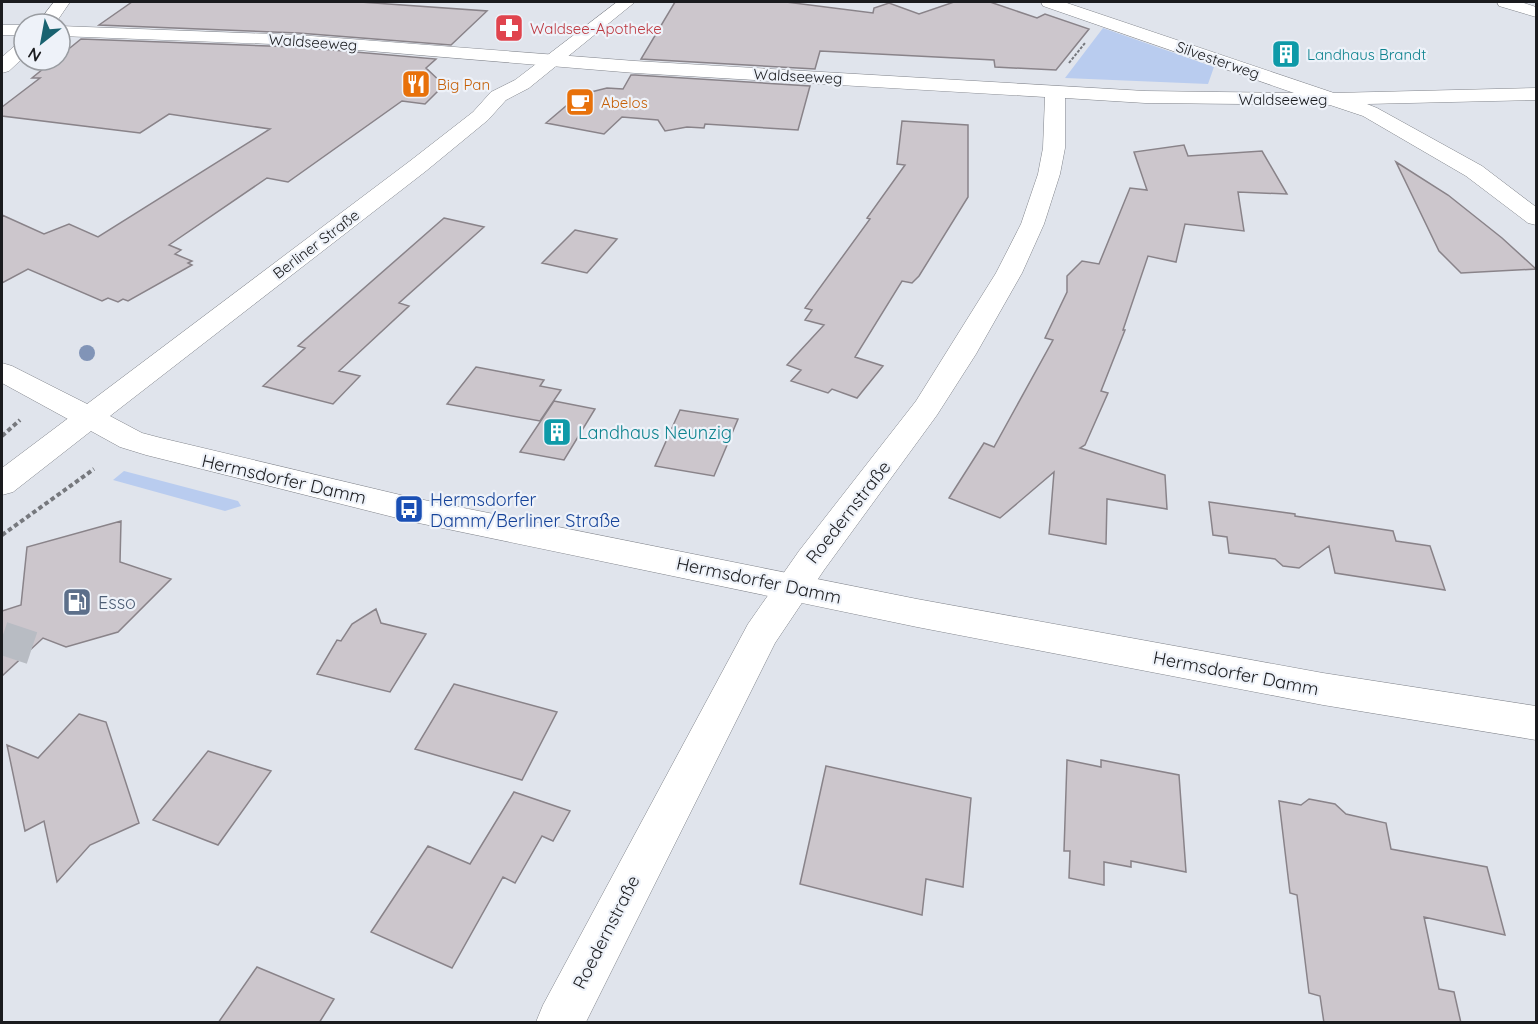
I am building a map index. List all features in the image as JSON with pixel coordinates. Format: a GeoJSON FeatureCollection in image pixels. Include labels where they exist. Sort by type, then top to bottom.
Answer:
{"type":"FeatureCollection","features":[{"type":"Feature","properties":{"kind":"street","name":"Berliner Straße"},"geometry":{"type":"LineString","coordinates":[[2,484],[481,116],[486,107],[508,89],[522,84],[627,2]]}},
{"type":"Feature","properties":{"kind":"street","name":"Silvesterweg"},"geometry":{"type":"LineString","coordinates":[[1049,2],[1370,112],[1474,171],[1536,218]]}},
{"type":"Feature","properties":{"kind":"street"},"geometry":{"type":"LineString","coordinates":[[1505,2],[1536,12]]}},
{"type":"Feature","properties":{"kind":"street","name":"Waldseeweg"},"geometry":{"type":"LineString","coordinates":[[72,31],[234,36],[552,60],[1059,82],[1157,97],[1333,99],[1536,94]]}},
{"type":"Feature","properties":{"kind":"street","name":"Roedernstraße"},"geometry":{"type":"LineString","coordinates":[[560,1023],[757,640],[790,586],[897,450],[949,376],[1013,265],[1033,227],[1046,193],[1052,168],[1059,82]]}},
{"type":"Feature","properties":{"kind":"street","name":"Hermsdorfer Damm"},"geometry":{"type":"LineString","coordinates":[[2,372],[131,440],[194,458],[409,509],[939,617],[1323,689],[1536,723]]}},
{"type":"Feature","properties":{"kind":"path"},"geometry":{"type":"LineString","coordinates":[[1059,82],[1091,34]]}},
{"type":"Feature","properties":{"kind":"path"},"geometry":{"type":"LineString","coordinates":[[2,436],[21,419]]}},
{"type":"Feature","properties":{"kind":"path"},"geometry":{"type":"LineString","coordinates":[[2,535],[94,469]]}},
{"type":"Feature","properties":{"kind":"shaded area"},"geometry":{"type":"Polygon","coordinates":[[[1103,28],[1214,67],[1208,84],[1065,78],[1103,28]]]}},
{"type":"Feature","properties":{"kind":"shaded area"},"geometry":{"type":"Polygon","coordinates":[[[124,471],[238,501],[241,506],[225,511],[113,480],[124,471]]]}},
{"type":"Feature","properties":{"kind":"building"},"geometry":{"type":"Polygon","coordinates":[[[132,2],[360,2],[487,11],[451,45],[298,33],[99,25],[132,2]]]}},
{"type":"Feature","properties":{"kind":"building"},"geometry":{"type":"Polygon","coordinates":[[[675,2],[786,2],[873,13],[874,8],[889,3],[919,14],[954,2],[990,2],[1037,18],[1045,14],[1089,29],[1056,70],[995,67],[994,60],[820,51],[815,69],[641,59],[675,2]]]}},
{"type":"Feature","properties":{"kind":"building"},"geometry":{"type":"Polygon","coordinates":[[[81,39],[298,47],[436,59],[426,68],[444,85],[425,104],[402,101],[288,182],[267,178],[169,245],[181,250],[175,254],[192,261],[188,263],[192,265],[128,301],[123,299],[118,302],[108,298],[102,301],[28,269],[2,283],[2,215],[44,234],[69,224],[98,237],[270,129],[169,114],[140,133],[2,116],[2,107],[40,78],[32,78],[39,72],[72,72],[72,46],[81,39]]]}},
{"type":"Feature","properties":{"kind":"building"},"geometry":{"type":"Polygon","coordinates":[[[631,75],[810,86],[798,130],[705,124],[704,128],[687,127],[665,131],[658,120],[622,117],[604,134],[546,123],[579,95],[607,88],[623,89],[631,75]]]}},
{"type":"Feature","properties":{"kind":"building"},"geometry":{"type":"Polygon","coordinates":[[[902,121],[968,125],[968,197],[919,276],[912,283],[902,281],[855,357],[883,366],[857,398],[832,389],[828,393],[791,381],[801,370],[787,365],[824,325],[805,320],[812,310],[805,308],[870,219],[867,218],[905,165],[897,164],[902,121]]]}},
{"type":"Feature","properties":{"kind":"building"},"geometry":{"type":"Polygon","coordinates":[[[1184,145],[1188,156],[1262,151],[1287,194],[1238,192],[1244,231],[1185,224],[1176,262],[1148,256],[1123,330],[1125,330],[1101,391],[1108,393],[1085,445],[1080,448],[1165,475],[1167,509],[1107,499],[1106,544],[1049,534],[1054,472],[1000,518],[949,498],[984,443],[994,447],[1053,340],[1045,338],[1067,292],[1067,276],[1082,261],[1099,264],[1130,188],[1147,190],[1134,152],[1184,145]]]}},
{"type":"Feature","properties":{"kind":"building"},"geometry":{"type":"Polygon","coordinates":[[[1396,162],[1448,195],[1502,238],[1536,269],[1461,273],[1439,251],[1396,162]]]}},
{"type":"Feature","properties":{"kind":"building"},"geometry":{"type":"Polygon","coordinates":[[[444,218],[484,227],[399,303],[409,306],[339,371],[360,376],[333,404],[263,386],[305,348],[298,346],[444,218]]]}},
{"type":"Feature","properties":{"kind":"building"},"geometry":{"type":"Polygon","coordinates":[[[575,230],[617,239],[587,273],[542,263],[575,230]]]}},
{"type":"Feature","properties":{"kind":"building"},"geometry":{"type":"Polygon","coordinates":[[[476,367],[544,380],[540,386],[561,390],[540,421],[447,404],[476,367]]]}},
{"type":"Feature","properties":{"kind":"building","name":"Landhaus Neunzig"},"geometry":{"type":"Polygon","coordinates":[[[554,401],[595,409],[564,460],[520,452],[554,401]]]}},
{"type":"Feature","properties":{"kind":"building"},"geometry":{"type":"Polygon","coordinates":[[[680,410],[738,419],[714,476],[655,466],[680,410]]]}},
{"type":"Feature","properties":{"kind":"building"},"geometry":{"type":"Polygon","coordinates":[[[1209,502],[1393,531],[1396,541],[1430,546],[1445,590],[1335,573],[1329,546],[1299,568],[1283,566],[1275,559],[1229,553],[1227,537],[1213,535],[1209,502]]]}},
{"type":"Feature","properties":{"kind":"building"},"geometry":{"type":"Polygon","coordinates":[[[121,521],[120,562],[171,579],[118,632],[66,647],[43,638],[2,676],[2,611],[21,605],[27,547],[121,521]]]}},
{"type":"Feature","properties":{"kind":"building"},"geometry":{"type":"Polygon","coordinates":[[[376,609],[381,623],[426,634],[390,692],[317,674],[337,640],[341,641],[352,624],[376,609]]]}},
{"type":"Feature","properties":{"kind":"building"},"geometry":{"type":"Polygon","coordinates":[[[454,684],[557,712],[522,780],[415,749],[454,684]]]}},
{"type":"Feature","properties":{"kind":"building"},"geometry":{"type":"Polygon","coordinates":[[[79,714],[106,722],[139,823],[90,845],[57,882],[44,821],[25,831],[7,745],[38,758],[79,714]]]}},
{"type":"Feature","properties":{"kind":"building"},"geometry":{"type":"Polygon","coordinates":[[[208,751],[271,771],[218,845],[153,820],[208,751]]]}},
{"type":"Feature","properties":{"kind":"building"},"geometry":{"type":"Polygon","coordinates":[[[1067,760],[1101,767],[1101,760],[1179,775],[1186,872],[1131,861],[1131,867],[1104,862],[1104,885],[1069,878],[1070,851],[1064,851],[1067,760]]]}},
{"type":"Feature","properties":{"kind":"building"},"geometry":{"type":"Polygon","coordinates":[[[826,766],[971,798],[963,887],[926,879],[922,915],[800,884],[826,766]]]}},
{"type":"Feature","properties":{"kind":"building"},"geometry":{"type":"Polygon","coordinates":[[[514,792],[570,811],[553,841],[542,836],[515,883],[503,877],[452,968],[371,932],[428,846],[470,864],[514,792]]]}},
{"type":"Feature","properties":{"kind":"building"},"geometry":{"type":"Polygon","coordinates":[[[1309,799],[1335,804],[1346,814],[1386,823],[1391,849],[1487,867],[1505,935],[1424,917],[1439,989],[1454,992],[1461,1023],[1324,1023],[1320,996],[1309,993],[1297,895],[1290,893],[1279,801],[1301,805],[1309,799]]]}},
{"type":"Feature","properties":{"kind":"building"},"geometry":{"type":"Polygon","coordinates":[[[257,967],[334,999],[319,1023],[218,1023],[257,967]]]}},
{"type":"Feature","properties":{"kind":"tunnel"},"geometry":{"type":"LineString","coordinates":[[2,638],[32,648]]}},
{"type":"Feature","properties":{"kind":"place","name":"Waldsee-Apotheke"},"geometry":{"type":"Point","coordinates":[509,28]}},
{"type":"Feature","properties":{"kind":"place","name":"Landhaus Brandt"},"geometry":{"type":"Point","coordinates":[1286,54]}},
{"type":"Feature","properties":{"kind":"place","name":"Big Pan"},"geometry":{"type":"Point","coordinates":[416,84]}},
{"type":"Feature","properties":{"kind":"place","name":"Abelos"},"geometry":{"type":"Point","coordinates":[580,102]}},
{"type":"Feature","properties":{"kind":"place","name":"Landhaus Neunzig"},"geometry":{"type":"Point","coordinates":[557,432]}},
{"type":"Feature","properties":{"kind":"place","name":"Hermsdorfer Damm/Berliner Straße"},"geometry":{"type":"Point","coordinates":[409,509]}},
{"type":"Feature","properties":{"kind":"place","name":"Esso"},"geometry":{"type":"Point","coordinates":[77,602]}}]}
